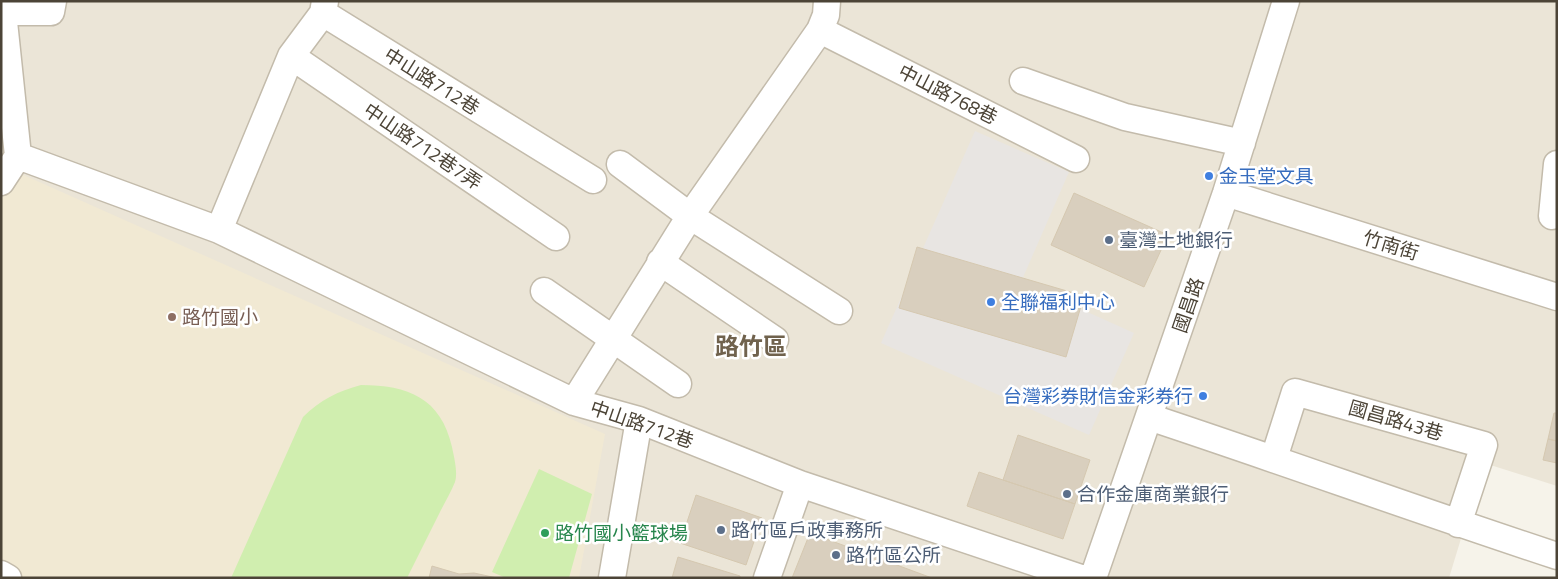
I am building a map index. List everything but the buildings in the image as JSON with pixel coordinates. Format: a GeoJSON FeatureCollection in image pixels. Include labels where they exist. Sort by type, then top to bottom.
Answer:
{"type":"FeatureCollection","features":[{"type":"Feature","properties":{"kind":"street"},"geometry":{"type":"LineString","coordinates":[[1,182],[18,156],[4,12],[51,12],[53,1]]}},
{"type":"Feature","properties":{"kind":"street"},"geometry":{"type":"LineString","coordinates":[[574,402],[690,216],[820,30],[826,15],[828,1]]}},
{"type":"Feature","properties":{"kind":"street","name":"國昌路"},"geometry":{"type":"LineString","coordinates":[[1093,578],[1226,193],[1286,1]]}},
{"type":"Feature","properties":{"kind":"street","name":"中山路712巷"},"geometry":{"type":"LineString","coordinates":[[220,230],[291,56],[324,7],[593,180]]}},
{"type":"Feature","properties":{"kind":"street","name":"中山路768巷"},"geometry":{"type":"LineString","coordinates":[[820,30],[1076,159]]}},
{"type":"Feature","properties":{"kind":"street","name":"中山路712巷7弄"},"geometry":{"type":"LineString","coordinates":[[291,56],[556,237]]}},
{"type":"Feature","properties":{"kind":"street"},"geometry":{"type":"LineString","coordinates":[[1023,81],[1125,117],[1242,143]]}},
{"type":"Feature","properties":{"kind":"street","name":"中山路712巷"},"geometry":{"type":"LineString","coordinates":[[18,156],[220,230],[574,402],[639,420],[800,484],[1081,578]]}},
{"type":"Feature","properties":{"kind":"street"},"geometry":{"type":"LineString","coordinates":[[620,164],[690,216],[838,311]]}},
{"type":"Feature","properties":{"kind":"street"},"geometry":{"type":"LineString","coordinates":[[1552,216],[1557,164]]}},
{"type":"Feature","properties":{"kind":"street","name":"竹南街"},"geometry":{"type":"LineString","coordinates":[[1226,193],[1557,297]]}},
{"type":"Feature","properties":{"kind":"street"},"geometry":{"type":"LineString","coordinates":[[660,262],[775,340]]}},
{"type":"Feature","properties":{"kind":"street"},"geometry":{"type":"LineString","coordinates":[[544,291],[678,384]]}},
{"type":"Feature","properties":{"kind":"street","name":"國昌路43巷"},"geometry":{"type":"LineString","coordinates":[[1274,458],[1295,392],[1484,445],[1458,524]]}},
{"type":"Feature","properties":{"kind":"street"},"geometry":{"type":"LineString","coordinates":[[1149,417],[1274,458],[1458,524],[1557,556]]}},
{"type":"Feature","properties":{"kind":"street"},"geometry":{"type":"LineString","coordinates":[[612,578],[639,420]]}},
{"type":"Feature","properties":{"kind":"street"},"geometry":{"type":"LineString","coordinates":[[767,578],[800,484]]}},
{"type":"Feature","properties":{"kind":"street"},"geometry":{"type":"LineString","coordinates":[[1,574],[8,578]]}},
{"type":"Feature","properties":{"kind":"shaded area"},"geometry":{"type":"Polygon","coordinates":[[[1,1],[1557,1],[1557,486],[1484,463],[1449,578],[1,578],[1,1]]]}},
{"type":"Feature","properties":{"kind":"shaded area"},"geometry":{"type":"Polygon","coordinates":[[[975,131],[1069,172],[1021,282],[1134,333],[1089,435],[881,343],[975,131]]]}},
{"type":"Feature","properties":{"kind":"shaded area","name":"路竹國小"},"geometry":{"type":"Polygon","coordinates":[[[19,173],[605,434],[579,578],[16,578],[1,570],[1,200],[19,173]]]}},
{"type":"Feature","properties":{"kind":"green space"},"geometry":{"type":"Polygon","coordinates":[[[361,385],[394,388],[420,398],[431,406],[440,417],[447,430],[452,447],[456,469],[455,482],[407,578],[231,578],[303,417],[330,397],[361,385]]]}},
{"type":"Feature","properties":{"kind":"green space","name":"路竹國小籃球場"},"geometry":{"type":"Polygon","coordinates":[[[539,469],[592,494],[569,578],[506,578],[492,572],[539,469]]]}},
{"type":"Feature","properties":{"kind":"place","name":"金玉堂文具"},"geometry":{"type":"Point","coordinates":[1209,176]}},
{"type":"Feature","properties":{"kind":"place","name":"臺灣土地銀行"},"geometry":{"type":"Point","coordinates":[1109,240]}},
{"type":"Feature","properties":{"kind":"place","name":"全聯福利中心"},"geometry":{"type":"Point","coordinates":[991,302]}},
{"type":"Feature","properties":{"kind":"place","name":"路竹國小"},"geometry":{"type":"Point","coordinates":[172,317]}},
{"type":"Feature","properties":{"kind":"place","name":"台灣彩券財信金彩券行"},"geometry":{"type":"Point","coordinates":[1203,396]}},
{"type":"Feature","properties":{"kind":"place","name":"合作金庫商業銀行"},"geometry":{"type":"Point","coordinates":[1067,494]}},
{"type":"Feature","properties":{"kind":"place","name":"路竹區戶政事務所"},"geometry":{"type":"Point","coordinates":[721,530]}},
{"type":"Feature","properties":{"kind":"place","name":"路竹國小籃球場"},"geometry":{"type":"Point","coordinates":[545,533]}},
{"type":"Feature","properties":{"kind":"place","name":"路竹區公所"},"geometry":{"type":"Point","coordinates":[836,555]}},
{"type":"Feature","properties":{"kind":"district","name":"路竹區"},"geometry":{"type":"Point","coordinates":[751,347]}}]}
